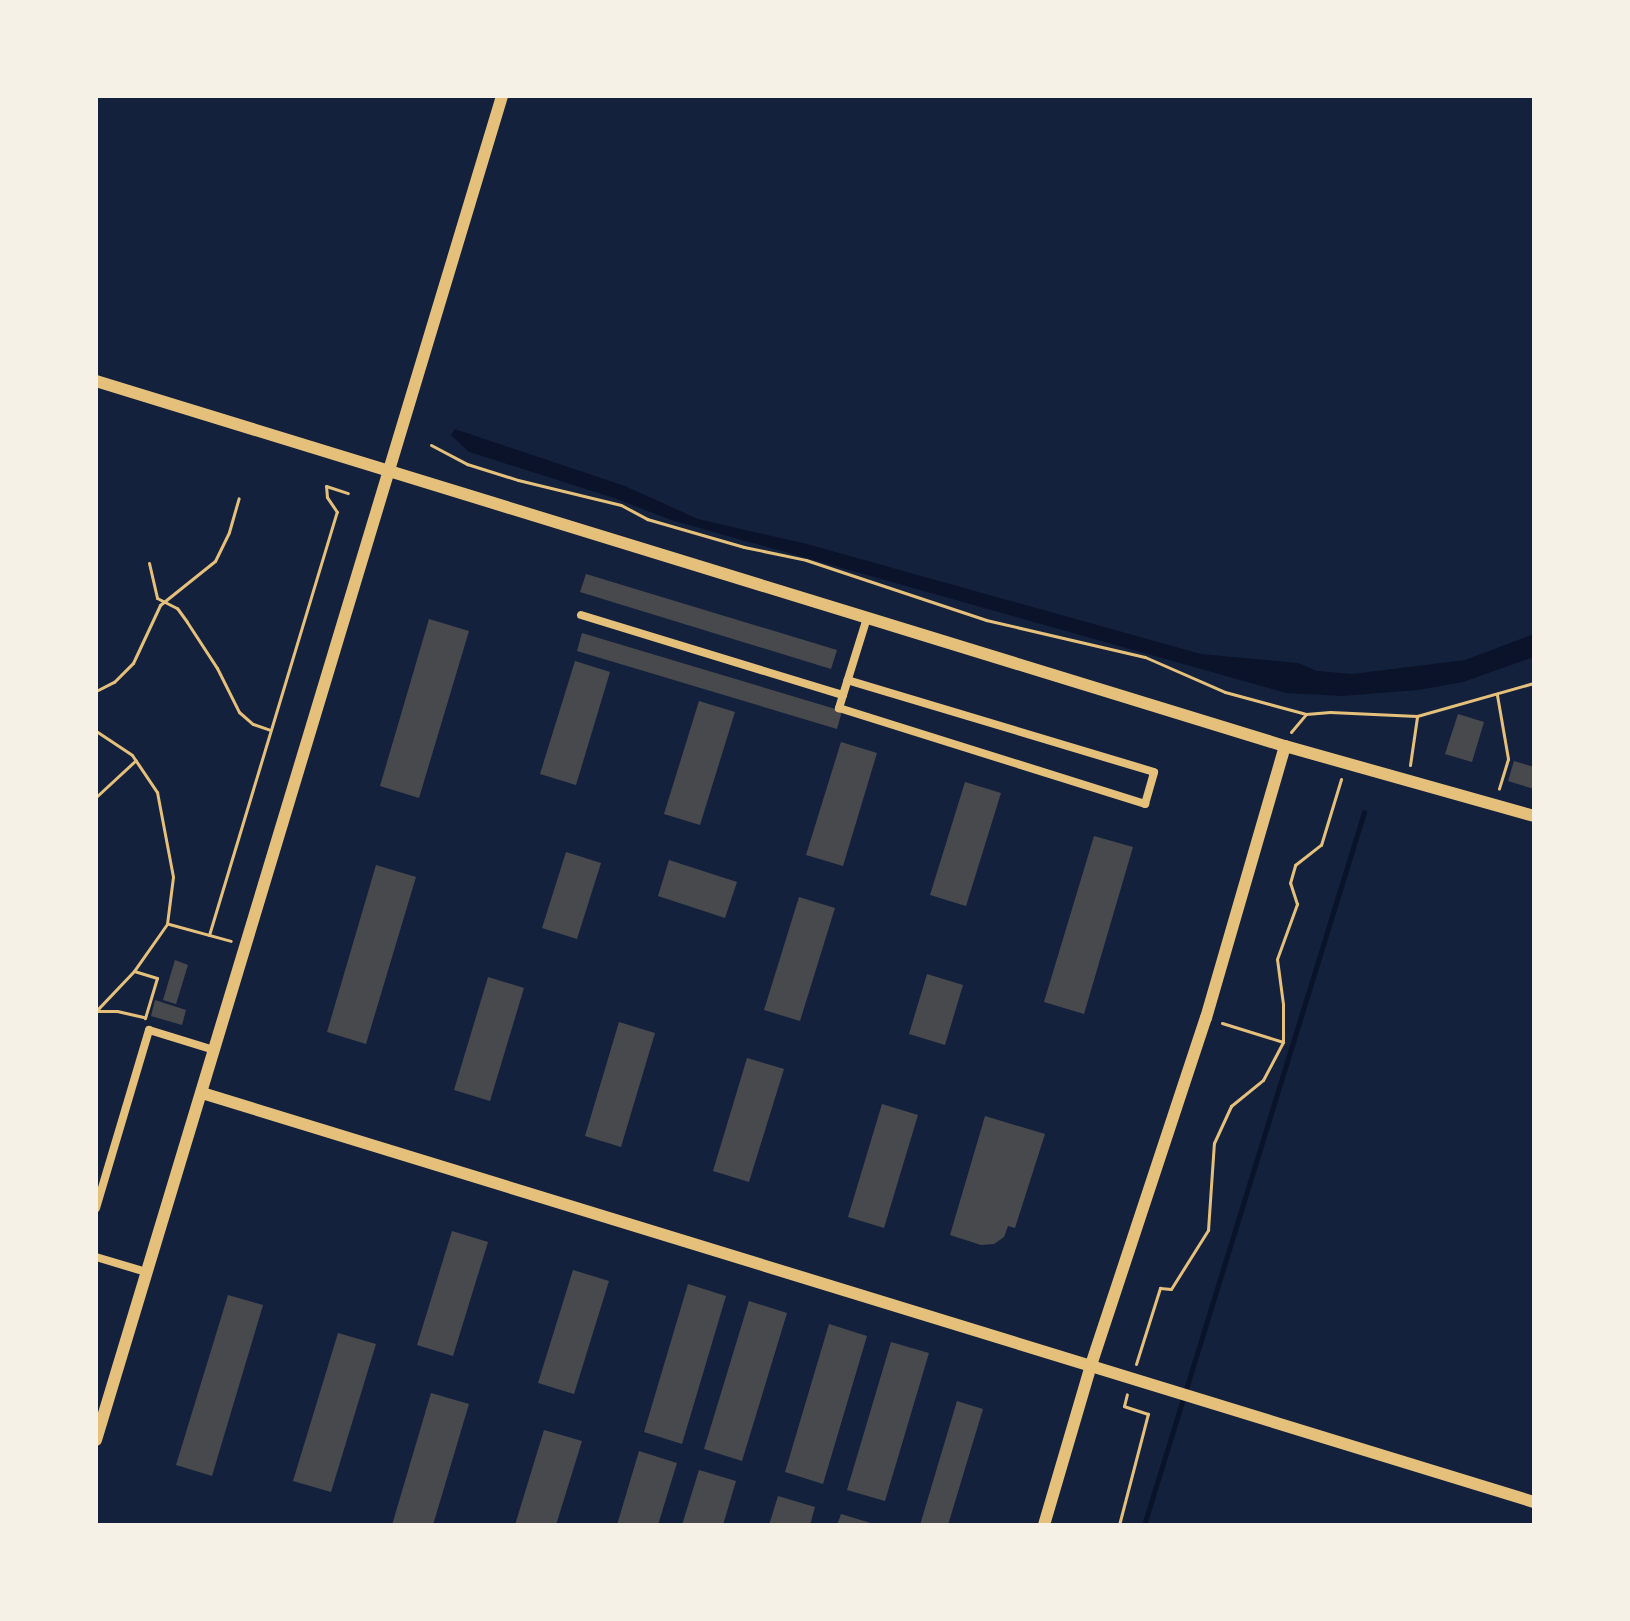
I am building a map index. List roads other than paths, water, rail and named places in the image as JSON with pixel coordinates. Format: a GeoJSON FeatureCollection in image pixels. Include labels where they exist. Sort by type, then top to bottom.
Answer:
{"type":"FeatureCollection","features":[{"type":"Feature","properties":{"kind":"street"},"geometry":{"type":"LineString","coordinates":[[96,1440],[502,96]]}},
{"type":"Feature","properties":{"kind":"street"},"geometry":{"type":"LineString","coordinates":[[96,381],[1285,746],[1534,816]]}},
{"type":"Feature","properties":{"kind":"street"},"geometry":{"type":"LineString","coordinates":[[581,615],[843,695]]}},
{"type":"Feature","properties":{"kind":"street"},"geometry":{"type":"LineString","coordinates":[[848,680],[1154,772],[1145,804],[839,708],[867,618]]}},
{"type":"Feature","properties":{"kind":"street"},"geometry":{"type":"LineString","coordinates":[[1044,1525],[1091,1365],[1206,1018],[1285,746]]}},
{"type":"Feature","properties":{"kind":"street"},"geometry":{"type":"LineString","coordinates":[[96,1208],[149,1030],[214,1050]]}},
{"type":"Feature","properties":{"kind":"street"},"geometry":{"type":"LineString","coordinates":[[202,1093],[1534,1502]]}},
{"type":"Feature","properties":{"kind":"street"},"geometry":{"type":"LineString","coordinates":[[96,1257],[146,1272]]}},
{"type":"Feature","properties":{"kind":"water"},"geometry":{"type":"Polygon","coordinates":[[[455,429],[625,486],[698,519],[807,544],[1201,654],[1298,663],[1317,671],[1352,674],[1465,660],[1534,634],[1534,657],[1463,682],[1418,690],[1342,696],[1286,693],[671,520],[614,498],[469,452],[451,435],[455,429]]]}},
{"type":"Feature","properties":{"kind":"waterway"},"geometry":{"type":"LineString","coordinates":[[1144,1525],[1364,812]]}}]}
